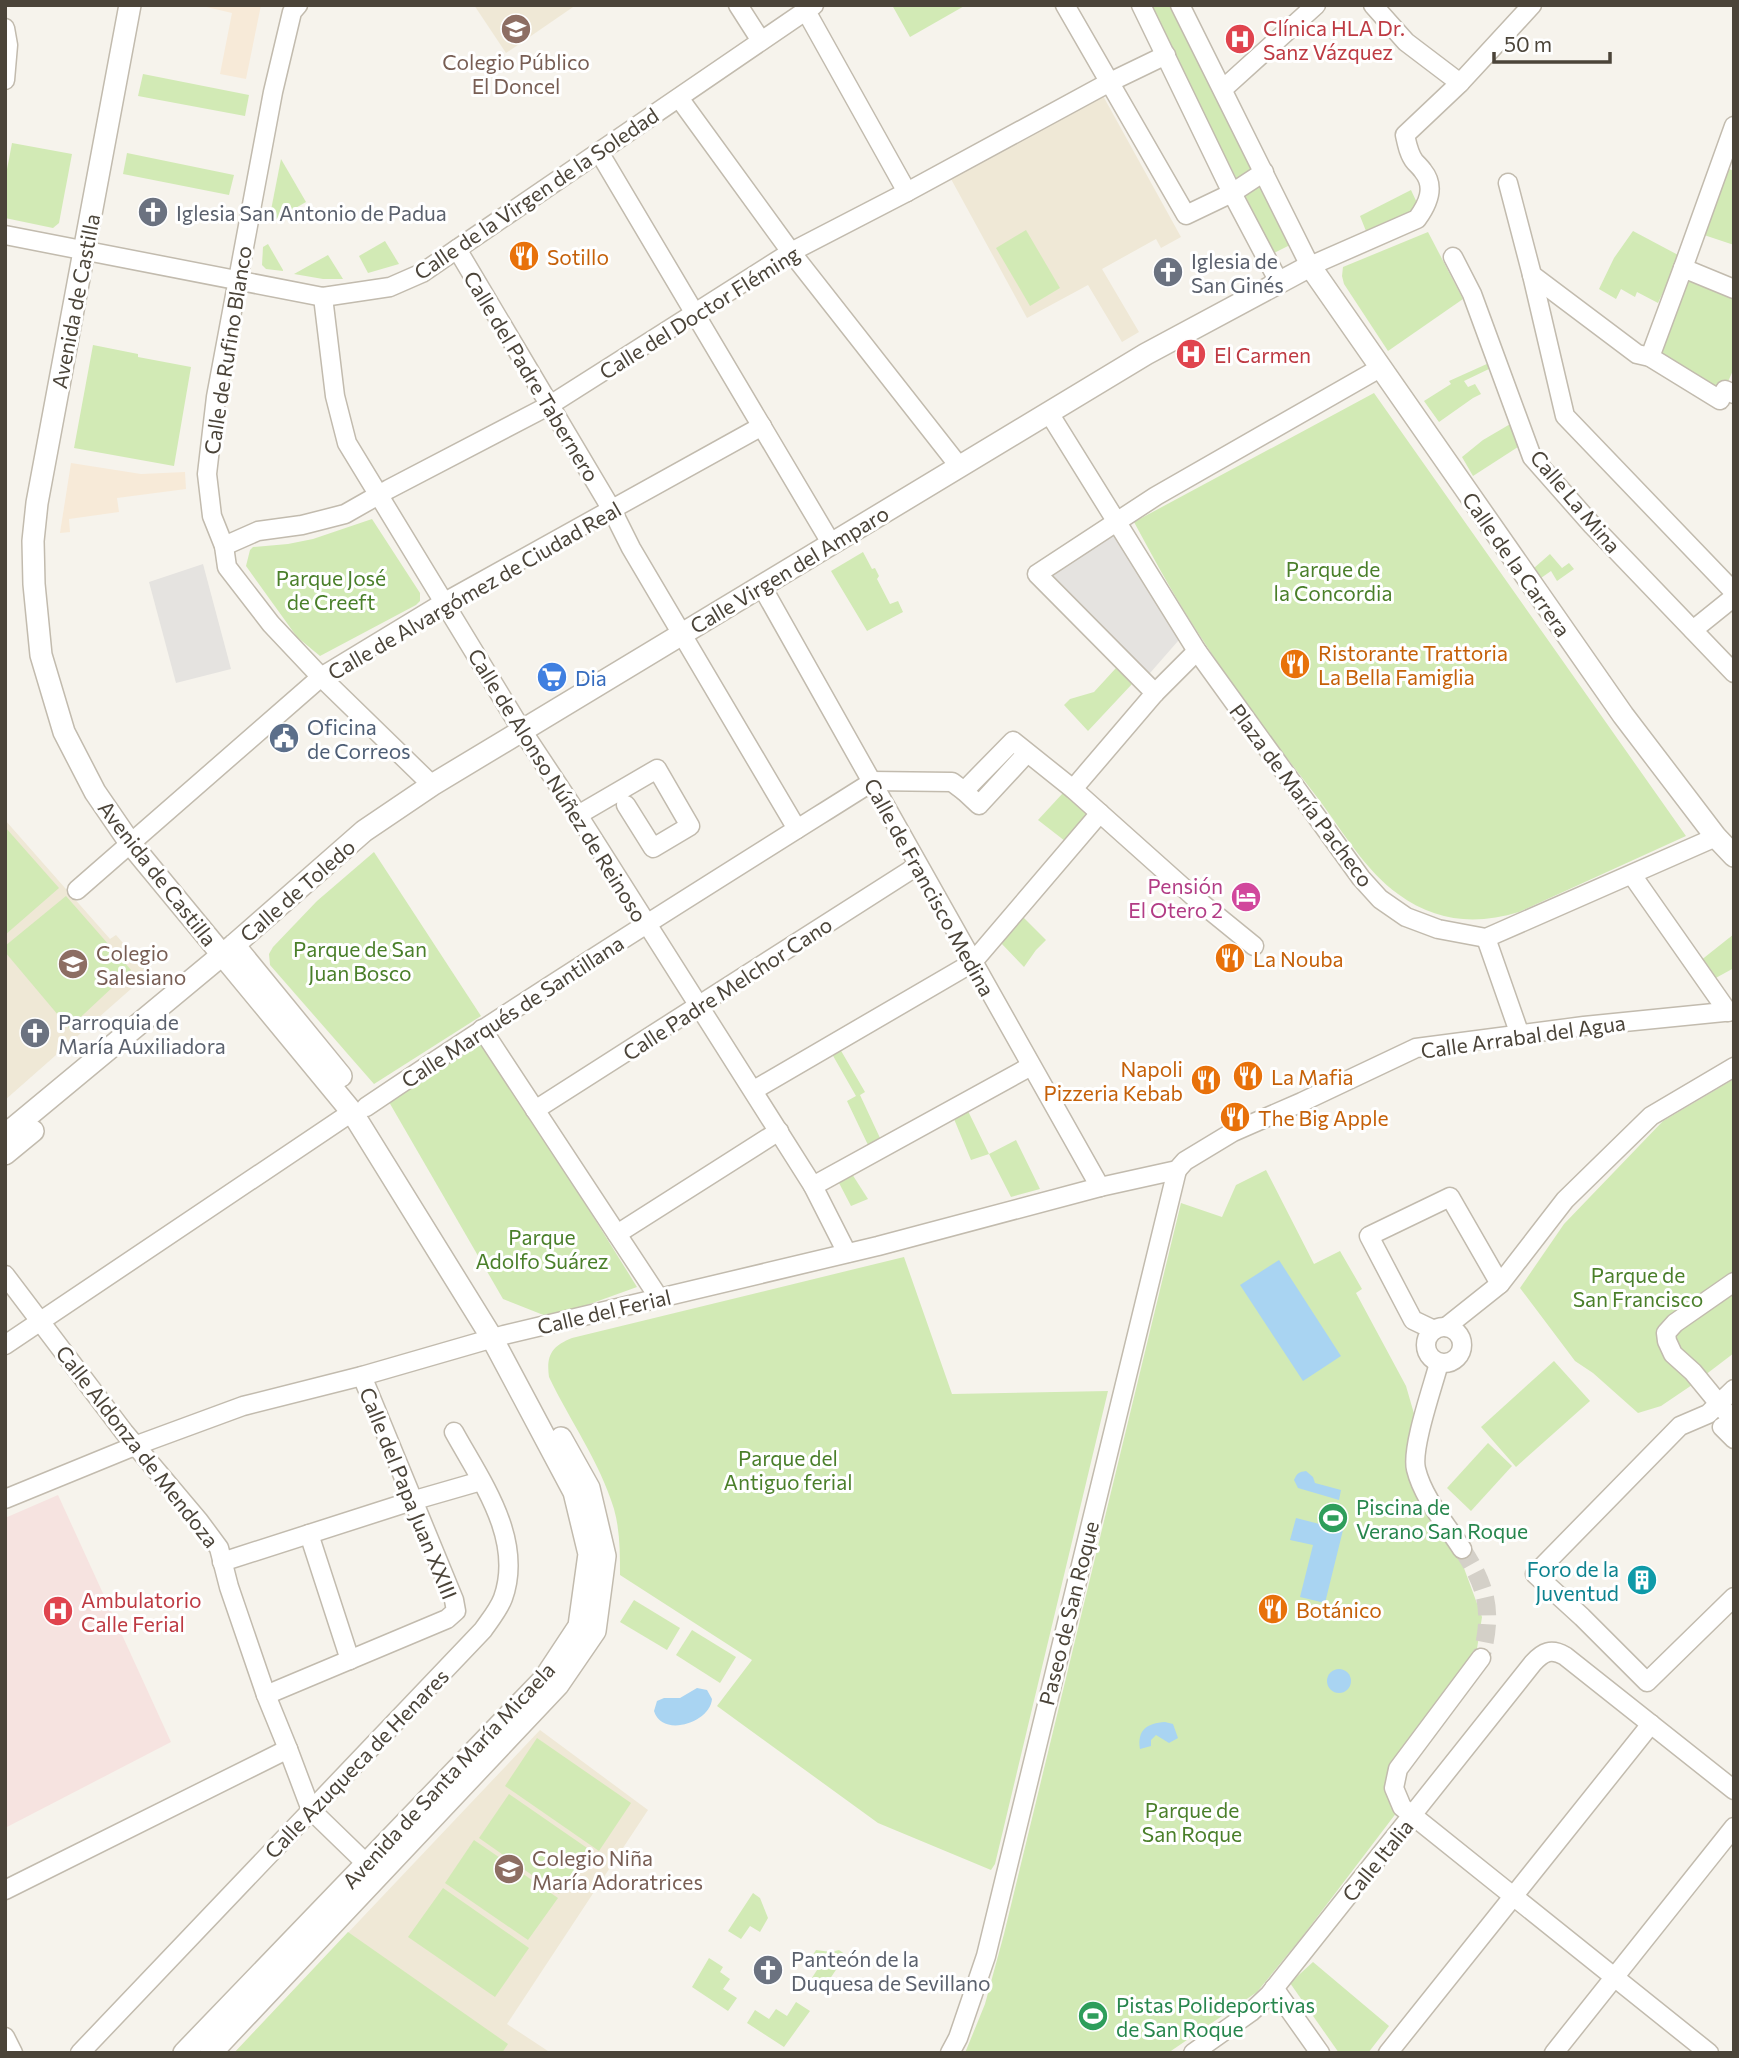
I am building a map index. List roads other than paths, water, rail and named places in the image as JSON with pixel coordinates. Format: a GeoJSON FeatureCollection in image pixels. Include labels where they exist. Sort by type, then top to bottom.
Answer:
{"type":"FeatureCollection","features":[{"type":"Feature","properties":{"kind":"street","name":"Avenida de Castilla"},"geometry":{"type":"LineString","coordinates":[[130,5],[37,503],[33,541],[34,584],[41,655],[64,732],[94,792],[130,843],[228,954],[359,1110],[498,1337]]}},
{"type":"Feature","properties":{"kind":"street","name":"Calle de Rufino Blanco"},"geometry":{"type":"LineString","coordinates":[[298,5],[292,12],[273,92],[216,397],[207,474],[212,516],[224,546],[227,568],[271,624],[321,677],[432,785]]}},
{"type":"Feature","properties":{"kind":"street"},"geometry":{"type":"LineString","coordinates":[[738,5],[761,41]]}},
{"type":"Feature","properties":{"kind":"street"},"geometry":{"type":"LineString","coordinates":[[1065,5],[1186,215],[1232,193],[1264,172]]}},
{"type":"Feature","properties":{"kind":"street"},"geometry":{"type":"LineString","coordinates":[[1141,5],[1232,193],[1279,282]]}},
{"type":"Feature","properties":{"kind":"street"},"geometry":{"type":"LineString","coordinates":[[1180,5],[1310,266],[1417,219],[1427,203],[1429,181],[1414,161],[1405,135],[1460,83],[1523,8]]}},
{"type":"Feature","properties":{"kind":"street"},"geometry":{"type":"LineString","coordinates":[[1223,89],[1316,5]]}},
{"type":"Feature","properties":{"kind":"street"},"geometry":{"type":"LineString","coordinates":[[1376,6],[1406,43],[1460,83]]}},
{"type":"Feature","properties":{"kind":"street","name":"Calle de la Virgen de la Soledad"},"geometry":{"type":"LineString","coordinates":[[5,235],[323,297],[390,287],[422,273],[810,8]]}},
{"type":"Feature","properties":{"kind":"street"},"geometry":{"type":"LineString","coordinates":[[810,8],[907,192]]}},
{"type":"Feature","properties":{"kind":"street"},"geometry":{"type":"LineString","coordinates":[[5,28],[8,45],[5,80]]}},
{"type":"Feature","properties":{"kind":"street","name":"Calle del Doctor Fléming"},"geometry":{"type":"LineString","coordinates":[[224,546],[258,531],[302,525],[345,514],[550,405],[791,252],[1108,83],[1166,55]]}},
{"type":"Feature","properties":{"kind":"street"},"geometry":{"type":"LineString","coordinates":[[679,98],[791,252],[959,466]]}},
{"type":"Feature","properties":{"kind":"street"},"geometry":{"type":"LineString","coordinates":[[1650,358],[1734,126]]}},
{"type":"Feature","properties":{"kind":"street"},"geometry":{"type":"LineString","coordinates":[[599,152],[831,543]]}},
{"type":"Feature","properties":{"kind":"street"},"geometry":{"type":"LineString","coordinates":[[1508,183],[1564,416],[1734,592]]}},
{"type":"Feature","properties":{"kind":"street","name":"Calle del Padre Tabernero"},"geometry":{"type":"LineString","coordinates":[[457,249],[797,829]]}},
{"type":"Feature","properties":{"kind":"street","name":"Calle La Mina"},"geometry":{"type":"LineString","coordinates":[[1453,257],[1472,294],[1532,457],[1592,525],[1734,673]]}},
{"type":"Feature","properties":{"kind":"street","name":"Calle Virgen del Amparo"},"geometry":{"type":"LineString","coordinates":[[432,785],[1146,355],[1310,266]]}},
{"type":"Feature","properties":{"kind":"street","name":"Calle de la Carrera"},"geometry":{"type":"LineString","coordinates":[[1310,266],[1623,715],[1716,837],[1734,856]]}},
{"type":"Feature","properties":{"kind":"street"},"geometry":{"type":"LineString","coordinates":[[1683,268],[1734,289]]}},
{"type":"Feature","properties":{"kind":"street"},"geometry":{"type":"LineString","coordinates":[[1532,275],[1637,354],[1650,358],[1720,400],[1730,392]]}},
{"type":"Feature","properties":{"kind":"street","name":"Calle de Alonso Núñez de Reinoso"},"geometry":{"type":"LineString","coordinates":[[323,297],[335,396],[347,443],[521,730],[578,814],[645,924],[754,1090],[813,1186],[848,1253]]}},
{"type":"Feature","properties":{"kind":"street"},"geometry":{"type":"LineString","coordinates":[[1155,693],[1037,574],[1156,496],[1380,368]]}},
{"type":"Feature","properties":{"kind":"street","name":"Plaza de María Pacheco"},"geometry":{"type":"LineString","coordinates":[[1049,413],[1197,652],[1348,861],[1380,899],[1406,917],[1422,924],[1486,938]]}},
{"type":"Feature","properties":{"kind":"street","name":"Calle de Alvargómez de Ciudad Real"},"geometry":{"type":"LineString","coordinates":[[77,890],[321,677],[443,603],[762,426]]}},
{"type":"Feature","properties":{"kind":"street","name":"Calle de Francisco Medina"},"geometry":{"type":"LineString","coordinates":[[761,585],[1100,1187]]}},
{"type":"Feature","properties":{"kind":"street"},"geometry":{"type":"LineString","coordinates":[[1693,631],[1734,597]]}},
{"type":"Feature","properties":{"kind":"street"},"geometry":{"type":"LineString","coordinates":[[1073,789],[1155,693],[1197,652]]}},
{"type":"Feature","properties":{"kind":"street"},"geometry":{"type":"LineString","coordinates":[[871,781],[952,782],[964,791],[1013,741],[1073,789],[1195,898],[1254,946]]}},
{"type":"Feature","properties":{"kind":"street"},"geometry":{"type":"LineString","coordinates":[[578,814],[657,769],[690,826],[653,848],[626,805]]}},
{"type":"Feature","properties":{"kind":"street","name":"Calle Marqués de Santillana"},"geometry":{"type":"LineString","coordinates":[[5,1345],[482,1029],[871,781]]}},
{"type":"Feature","properties":{"kind":"street","name":"Calle de Toledo"},"geometry":{"type":"LineString","coordinates":[[5,1154],[364,831],[432,785]]}},
{"type":"Feature","properties":{"kind":"street"},"geometry":{"type":"LineString","coordinates":[[754,1090],[972,962],[1100,813]]}},
{"type":"Feature","properties":{"kind":"street"},"geometry":{"type":"LineString","coordinates":[[1520,1035],[1486,938],[1716,837]]}},
{"type":"Feature","properties":{"kind":"street","name":"Calle Padre Melchor Cano"},"geometry":{"type":"LineString","coordinates":[[536,1110],[917,866]]}},
{"type":"Feature","properties":{"kind":"street"},"geometry":{"type":"LineString","coordinates":[[1632,875],[1731,1012]]}},
{"type":"Feature","properties":{"kind":"street","name":"Calle de Toledo"},"geometry":{"type":"LineString","coordinates":[[5,1135],[228,954]]}},
{"type":"Feature","properties":{"kind":"street","name":"Calle Arrabal del Agua"},"geometry":{"type":"LineString","coordinates":[[1207,1148],[1233,1132],[1416,1048],[1731,1012]]}},
{"type":"Feature","properties":{"kind":"street"},"geometry":{"type":"LineString","coordinates":[[482,1029],[659,1298]]}},
{"type":"Feature","properties":{"kind":"street"},"geometry":{"type":"LineString","coordinates":[[813,1186],[1031,1066]]}},
{"type":"Feature","properties":{"kind":"street"},"geometry":{"type":"LineString","coordinates":[[1500,1284],[1450,1197],[1369,1236],[1413,1320],[1440,1329],[1458,1334],[1462,1346],[1458,1357],[1452,1362],[1439,1363],[1433,1360],[1427,1350],[1428,1338],[1440,1329],[1500,1284],[1565,1200],[1651,1116],[1734,1067]]}},
{"type":"Feature","properties":{"kind":"street"},"geometry":{"type":"LineString","coordinates":[[617,1234],[779,1131]]}},
{"type":"Feature","properties":{"kind":"street","name":"Calle del Ferial"},"geometry":{"type":"LineString","coordinates":[[5,1499],[137,1445],[243,1406],[362,1376],[498,1337],[1177,1170],[1185,1161],[1207,1148]]}},
{"type":"Feature","properties":{"kind":"street","name":"Paseo de San Roque"},"geometry":{"type":"LineString","coordinates":[[950,2053],[958,2038],[986,1956],[1177,1170]]}},
{"type":"Feature","properties":{"kind":"street","name":"Calle Aldonza de Mendoza"},"geometry":{"type":"LineString","coordinates":[[5,1275],[124,1432],[219,1548],[229,1587],[266,1695],[311,1810]]}},
{"type":"Feature","properties":{"kind":"street"},"geometry":{"type":"LineString","coordinates":[[1728,1433],[1734,1422],[1693,1372],[1673,1354],[1667,1341],[1667,1333],[1675,1323],[1734,1282]]}},
{"type":"Feature","properties":{"kind":"street","name":"Avenida de Santa María Micaela"},"geometry":{"type":"LineString","coordinates":[[184,2053],[558,1685],[595,1631],[606,1556],[589,1488],[498,1337]]}},
{"type":"Feature","properties":{"kind":"street"},"geometry":{"type":"LineString","coordinates":[[1439,1363],[1416,1448],[1415,1466],[1422,1488],[1462,1549]]}},
{"type":"Feature","properties":{"kind":"street","name":"Calle del Papa Juan XXIII"},"geometry":{"type":"LineString","coordinates":[[266,1695],[447,1619],[456,1611],[415,1500],[362,1376]]}},
{"type":"Feature","properties":{"kind":"street"},"geometry":{"type":"LineString","coordinates":[[1734,1389],[1708,1414],[1680,1426],[1535,1574],[1583,1617],[1647,1682],[1734,1597]]}},
{"type":"Feature","properties":{"kind":"street","name":"Calle Azuqueca de Henares"},"geometry":{"type":"LineString","coordinates":[[80,2053],[483,1630],[502,1599],[509,1570],[508,1550],[498,1514],[454,1432]]}},
{"type":"Feature","properties":{"kind":"street"},"geometry":{"type":"LineString","coordinates":[[222,1562],[481,1481]]}},
{"type":"Feature","properties":{"kind":"street"},"geometry":{"type":"LineString","coordinates":[[309,1534],[350,1660]]}},
{"type":"Feature","properties":{"kind":"street","name":"Calle Italia"},"geometry":{"type":"LineString","coordinates":[[1193,2053],[1251,2012],[1274,1988],[1533,1663],[1546,1652],[1556,1651],[1565,1656],[1651,1724]]}},
{"type":"Feature","properties":{"kind":"street"},"geometry":{"type":"LineString","coordinates":[[1481,1658],[1398,1769],[1394,1788],[1402,1807],[1709,2053]]}},
{"type":"Feature","properties":{"kind":"street"},"geometry":{"type":"LineString","coordinates":[[1388,2053],[1651,1724],[1734,1790]]}},
{"type":"Feature","properties":{"kind":"street"},"geometry":{"type":"LineString","coordinates":[[5,1891],[288,1749]]}},
{"type":"Feature","properties":{"kind":"street"},"geometry":{"type":"LineString","coordinates":[[311,1810],[372,1870]]}},
{"type":"Feature","properties":{"kind":"street"},"geometry":{"type":"LineString","coordinates":[[1554,2053],[1734,1827]]}},
{"type":"Feature","properties":{"kind":"street","name":"Avenida de Santa María Micaela"},"geometry":{"type":"LineString","coordinates":[[211,2053],[372,1870]]}},
{"type":"Feature","properties":{"kind":"street"},"geometry":{"type":"LineString","coordinates":[[1274,1988],[1320,2053]]}},
{"type":"Feature","properties":{"kind":"street"},"geometry":{"type":"LineString","coordinates":[[5,2038],[13,2053]]}},
{"type":"Feature","properties":{"kind":"water"},"geometry":{"type":"Polygon","coordinates":[[[1279,1260],[1341,1356],[1303,1381],[1240,1285],[1279,1260]]]}},
{"type":"Feature","properties":{"kind":"water"},"geometry":{"type":"Polygon","coordinates":[[[1306,1471],[1315,1483],[1341,1490],[1339,1500],[1298,1488],[1294,1480],[1299,1473],[1306,1471]]]}},
{"type":"Feature","properties":{"kind":"water"},"geometry":{"type":"Polygon","coordinates":[[[1296,1518],[1343,1530],[1325,1603],[1300,1597],[1313,1545],[1290,1540],[1296,1518]]]}},
{"type":"Feature","properties":{"kind":"water"},"geometry":{"type":"Polygon","coordinates":[[[1339,1669],[1348,1672],[1351,1681],[1348,1690],[1339,1693],[1330,1690],[1327,1681],[1330,1672],[1339,1669]]]}},
{"type":"Feature","properties":{"kind":"water"},"geometry":{"type":"Polygon","coordinates":[[[697,1688],[707,1690],[712,1699],[703,1715],[685,1724],[675,1725],[666,1724],[659,1719],[654,1711],[657,1701],[680,1698],[697,1688]]]}},
{"type":"Feature","properties":{"kind":"water"},"geometry":{"type":"Polygon","coordinates":[[[1165,1722],[1173,1724],[1178,1738],[1169,1743],[1156,1735],[1151,1740],[1151,1746],[1140,1749],[1142,1732],[1148,1726],[1165,1722]]]}},
{"type":"Feature","properties":{"kind":"tunnel"},"geometry":{"type":"LineString","coordinates":[[1462,1549],[1478,1576],[1486,1601],[1487,1627],[1481,1658]]}},
{"type":"Feature","properties":{"kind":"place","name":"Colegio Público El Doncel"},"geometry":{"type":"Point","coordinates":[516,29]}},
{"type":"Feature","properties":{"kind":"place","name":"Clínica HLA Dr. Sanz Vázquez"},"geometry":{"type":"Point","coordinates":[1240,39]}},
{"type":"Feature","properties":{"kind":"place","name":"Iglesia San Antonio de Padua"},"geometry":{"type":"Point","coordinates":[153,212]}},
{"type":"Feature","properties":{"kind":"place","name":"Sotillo"},"geometry":{"type":"Point","coordinates":[524,256]}},
{"type":"Feature","properties":{"kind":"place","name":"Iglesia de San Ginés"},"geometry":{"type":"Point","coordinates":[1168,272]}},
{"type":"Feature","properties":{"kind":"place","name":"El Carmen"},"geometry":{"type":"Point","coordinates":[1191,354]}},
{"type":"Feature","properties":{"kind":"place","name":"Ristorante Trattoria La Bella Famiglia"},"geometry":{"type":"Point","coordinates":[1295,664]}},
{"type":"Feature","properties":{"kind":"place","name":"Dia"},"geometry":{"type":"Point","coordinates":[552,677]}},
{"type":"Feature","properties":{"kind":"place","name":"Oficina de Correos"},"geometry":{"type":"Point","coordinates":[284,738]}},
{"type":"Feature","properties":{"kind":"place","name":"Pensión El Otero 2"},"geometry":{"type":"Point","coordinates":[1246,897]}},
{"type":"Feature","properties":{"kind":"place","name":"La Nouba"},"geometry":{"type":"Point","coordinates":[1230,958]}},
{"type":"Feature","properties":{"kind":"place","name":"Colegio Salesiano"},"geometry":{"type":"Point","coordinates":[73,964]}},
{"type":"Feature","properties":{"kind":"place","name":"Parroquia de María Auxiliadora"},"geometry":{"type":"Point","coordinates":[35,1033]}},
{"type":"Feature","properties":{"kind":"place","name":"La Mafia"},"geometry":{"type":"Point","coordinates":[1248,1076]}},
{"type":"Feature","properties":{"kind":"place","name":"Napoli Pizzeria Kebab"},"geometry":{"type":"Point","coordinates":[1206,1080]}},
{"type":"Feature","properties":{"kind":"place","name":"The Big Apple"},"geometry":{"type":"Point","coordinates":[1235,1117]}},
{"type":"Feature","properties":{"kind":"place","name":"Piscina de Verano San Roque"},"geometry":{"type":"Point","coordinates":[1333,1518]}},
{"type":"Feature","properties":{"kind":"place","name":"Foro de la Juventud"},"geometry":{"type":"Point","coordinates":[1642,1580]}},
{"type":"Feature","properties":{"kind":"place","name":"Botánico"},"geometry":{"type":"Point","coordinates":[1273,1609]}},
{"type":"Feature","properties":{"kind":"place","name":"Ambulatorio Calle Ferial"},"geometry":{"type":"Point","coordinates":[58,1611]}},
{"type":"Feature","properties":{"kind":"place","name":"Colegio Niña María Adoratrices"},"geometry":{"type":"Point","coordinates":[509,1869]}},
{"type":"Feature","properties":{"kind":"place","name":"Panteón de la Duquesa de Sevillano"},"geometry":{"type":"Point","coordinates":[768,1970]}},
{"type":"Feature","properties":{"kind":"place","name":"Pistas Polideportivas de San Roque"},"geometry":{"type":"Point","coordinates":[1093,2016]}},
{"type":"Feature","properties":{"kind":"park label","name":"Parque de la Concordia"},"geometry":{"type":"Point","coordinates":[1333,580]}},
{"type":"Feature","properties":{"kind":"park label","name":"Parque José de Creeft"},"geometry":{"type":"Point","coordinates":[331,589]}},
{"type":"Feature","properties":{"kind":"park label","name":"Parque de San Juan Bosco"},"geometry":{"type":"Point","coordinates":[360,960]}},
{"type":"Feature","properties":{"kind":"park label","name":"Parque Adolfo Suárez"},"geometry":{"type":"Point","coordinates":[542,1248]}},
{"type":"Feature","properties":{"kind":"park label","name":"Parque de San Francisco"},"geometry":{"type":"Point","coordinates":[1638,1286]}},
{"type":"Feature","properties":{"kind":"park label","name":"Parque del Antiguo ferial"},"geometry":{"type":"Point","coordinates":[788,1469]}},
{"type":"Feature","properties":{"kind":"park label","name":"Parque de San Roque"},"geometry":{"type":"Point","coordinates":[1192,1821]}}]}
